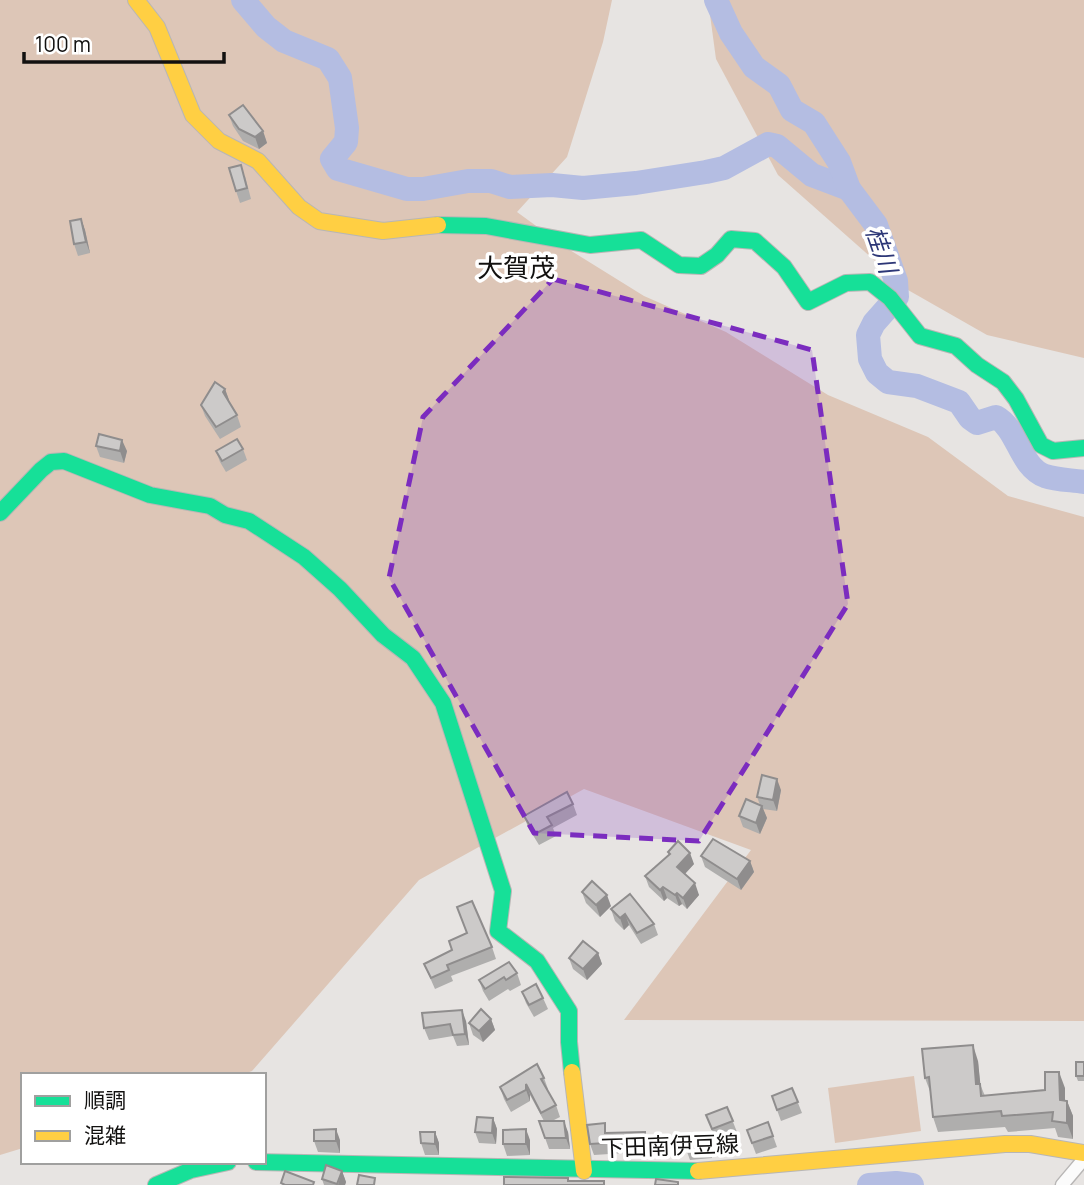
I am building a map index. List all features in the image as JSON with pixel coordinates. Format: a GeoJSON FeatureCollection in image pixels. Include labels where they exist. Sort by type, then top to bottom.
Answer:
{"type":"FeatureCollection","features":[{"type":"Feature","properties":{"kind":"street"},"geometry":{"type":"LineString","coordinates":[[136,0],[157,27],[193,115],[219,141],[258,161],[299,207],[318,220],[383,231],[432,225],[486,226],[590,245],[641,240],[679,265],[701,266],[717,256],[731,239],[755,241],[784,267],[808,302],[846,283],[870,282],[890,298],[920,336],[956,346],[977,365],[1003,382],[1041,445],[1053,451],[1084,448]]}},
{"type":"Feature","properties":{"kind":"street"},"geometry":{"type":"LineString","coordinates":[[0,513],[51,462],[64,461],[150,495],[210,506],[225,515],[248,522],[287,544],[340,589],[383,635],[413,658],[443,703],[503,891],[498,930],[537,961],[569,1012],[569,1042],[584,1171]]}},
{"type":"Feature","properties":{"kind":"street","name":"下田南伊豆線"},"geometry":{"type":"LineString","coordinates":[[266,1162],[686,1172],[1005,1144],[1030,1144],[1084,1153]]}},
{"type":"Feature","properties":{"kind":"street"},"geometry":{"type":"LineString","coordinates":[[1062,1185],[1084,1159]]}},
{"type":"Feature","properties":{"kind":"street"},"geometry":{"type":"LineString","coordinates":[[156,1185],[187,1170],[209,1164]]}},
{"type":"Feature","properties":{"kind":"highlighted area"},"geometry":{"type":"Polygon","coordinates":[[[553,279],[812,350],[848,604],[699,841],[534,833],[389,578],[423,417],[553,279]]]}},
{"type":"Feature","properties":{"kind":"shaded area"},"geometry":{"type":"Polygon","coordinates":[[[0,0],[612,0],[603,42],[567,157],[517,212],[565,247],[644,296],[726,332],[828,395],[928,437],[1008,496],[1084,517],[1084,1021],[624,1020],[751,850],[584,789],[419,880],[252,1071],[21,1073],[21,1149],[0,1155],[0,0]]]}},
{"type":"Feature","properties":{"kind":"shaded area"},"geometry":{"type":"Polygon","coordinates":[[[708,0],[1084,0],[1084,358],[987,335],[908,290],[778,175],[716,59],[708,0]]]}},
{"type":"Feature","properties":{"kind":"shaded area"},"geometry":{"type":"Polygon","coordinates":[[[914,1076],[921,1131],[835,1143],[828,1088],[914,1076]]]}},
{"type":"Feature","properties":{"kind":"building"},"geometry":{"type":"Polygon","coordinates":[[[243,105],[263,131],[255,137],[239,129],[229,115],[243,105]]]}},
{"type":"Feature","properties":{"kind":"building"},"geometry":{"type":"Polygon","coordinates":[[[241,165],[247,188],[236,191],[229,168],[241,165]]]}},
{"type":"Feature","properties":{"kind":"building"},"geometry":{"type":"Polygon","coordinates":[[[81,219],[86,242],[74,244],[70,221],[81,219]]]}},
{"type":"Feature","properties":{"kind":"building"},"geometry":{"type":"Polygon","coordinates":[[[215,382],[225,389],[223,392],[237,415],[216,427],[201,405],[215,382]]]}},
{"type":"Feature","properties":{"kind":"building"},"geometry":{"type":"Polygon","coordinates":[[[99,434],[122,440],[120,451],[96,446],[99,434]]]}},
{"type":"Feature","properties":{"kind":"building"},"geometry":{"type":"Polygon","coordinates":[[[237,439],[243,449],[222,461],[216,451],[237,439]]]}},
{"type":"Feature","properties":{"kind":"building"},"geometry":{"type":"Polygon","coordinates":[[[762,775],[777,779],[773,800],[757,797],[762,775]]]}},
{"type":"Feature","properties":{"kind":"building"},"geometry":{"type":"Polygon","coordinates":[[[567,792],[573,804],[547,817],[552,825],[535,834],[524,816],[567,792]]]}},
{"type":"Feature","properties":{"kind":"building"},"geometry":{"type":"Polygon","coordinates":[[[746,799],[762,806],[756,823],[739,816],[746,799]]]}},
{"type":"Feature","properties":{"kind":"building"},"geometry":{"type":"Polygon","coordinates":[[[713,839],[750,861],[737,879],[701,856],[713,839]]]}},
{"type":"Feature","properties":{"kind":"building"},"geometry":{"type":"Polygon","coordinates":[[[678,841],[690,853],[677,867],[695,883],[683,898],[663,887],[660,890],[645,876],[670,854],[668,852],[678,841]]]}},
{"type":"Feature","properties":{"kind":"building"},"geometry":{"type":"Polygon","coordinates":[[[592,881],[607,895],[596,905],[582,892],[592,881]]]}},
{"type":"Feature","properties":{"kind":"building"},"geometry":{"type":"Polygon","coordinates":[[[630,894],[654,924],[637,933],[625,914],[620,918],[611,909],[630,894]]]}},
{"type":"Feature","properties":{"kind":"building"},"geometry":{"type":"Polygon","coordinates":[[[472,901],[492,947],[447,965],[449,970],[431,978],[424,964],[452,950],[449,941],[467,933],[457,907],[472,901]]]}},
{"type":"Feature","properties":{"kind":"building"},"geometry":{"type":"Polygon","coordinates":[[[583,941],[598,953],[583,969],[569,958],[583,941]]]}},
{"type":"Feature","properties":{"kind":"building"},"geometry":{"type":"Polygon","coordinates":[[[509,962],[517,973],[506,980],[504,977],[485,989],[479,980],[509,962]]]}},
{"type":"Feature","properties":{"kind":"building"},"geometry":{"type":"Polygon","coordinates":[[[536,984],[543,998],[529,1005],[522,992],[536,984]]]}},
{"type":"Feature","properties":{"kind":"building"},"geometry":{"type":"Polygon","coordinates":[[[481,1009],[491,1019],[479,1031],[469,1023],[481,1009]]]}},
{"type":"Feature","properties":{"kind":"building"},"geometry":{"type":"Polygon","coordinates":[[[462,1010],[465,1034],[453,1035],[450,1024],[424,1028],[422,1013],[462,1010]]]}},
{"type":"Feature","properties":{"kind":"building"},"geometry":{"type":"Polygon","coordinates":[[[973,1045],[976,1084],[980,1084],[981,1096],[1045,1090],[1045,1072],[1059,1072],[1060,1100],[1067,1101],[1067,1123],[1052,1121],[1053,1112],[1002,1116],[1001,1111],[933,1117],[929,1077],[925,1078],[922,1049],[973,1045]]]}},
{"type":"Feature","properties":{"kind":"building"},"geometry":{"type":"Polygon","coordinates":[[[1076,1062],[1084,1062],[1084,1076],[1076,1076],[1076,1062]]]}},
{"type":"Feature","properties":{"kind":"building"},"geometry":{"type":"Polygon","coordinates":[[[537,1064],[544,1078],[541,1079],[556,1105],[541,1113],[526,1084],[526,1090],[507,1100],[500,1087],[537,1064]]]}},
{"type":"Feature","properties":{"kind":"building"},"geometry":{"type":"Polygon","coordinates":[[[792,1088],[798,1102],[777,1110],[772,1096],[792,1088]]]}},
{"type":"Feature","properties":{"kind":"building"},"geometry":{"type":"Polygon","coordinates":[[[727,1107],[733,1121],[712,1129],[706,1115],[727,1107]]]}},
{"type":"Feature","properties":{"kind":"building"},"geometry":{"type":"Polygon","coordinates":[[[477,1117],[493,1118],[492,1133],[475,1132],[477,1117]]]}},
{"type":"Feature","properties":{"kind":"building"},"geometry":{"type":"Polygon","coordinates":[[[539,1121],[564,1121],[566,1138],[545,1138],[539,1121]]]}},
{"type":"Feature","properties":{"kind":"building"},"geometry":{"type":"Polygon","coordinates":[[[768,1122],[773,1136],[752,1143],[747,1130],[768,1122]]]}},
{"type":"Feature","properties":{"kind":"building"},"geometry":{"type":"Polygon","coordinates":[[[605,1123],[605,1133],[645,1132],[645,1147],[623,1147],[623,1142],[590,1144],[587,1125],[605,1123]]]}},
{"type":"Feature","properties":{"kind":"building"},"geometry":{"type":"Polygon","coordinates":[[[336,1129],[336,1141],[314,1141],[314,1130],[336,1129]]]}},
{"type":"Feature","properties":{"kind":"building"},"geometry":{"type":"Polygon","coordinates":[[[526,1129],[526,1144],[503,1144],[503,1130],[526,1129]]]}},
{"type":"Feature","properties":{"kind":"building"},"geometry":{"type":"Polygon","coordinates":[[[420,1132],[435,1132],[435,1144],[421,1143],[420,1132]]]}},
{"type":"Feature","properties":{"kind":"building"},"geometry":{"type":"Polygon","coordinates":[[[685,1134],[708,1134],[708,1147],[686,1149],[685,1134]]]}},
{"type":"Feature","properties":{"kind":"building"},"geometry":{"type":"Polygon","coordinates":[[[326,1165],[342,1171],[337,1184],[322,1179],[326,1165]]]}},
{"type":"Feature","properties":{"kind":"building"},"geometry":{"type":"Polygon","coordinates":[[[285,1171],[314,1182],[313,1185],[281,1183],[285,1171]]]}},
{"type":"Feature","properties":{"kind":"building"},"geometry":{"type":"Polygon","coordinates":[[[359,1175],[375,1178],[374,1185],[357,1185],[359,1175]]]}},
{"type":"Feature","properties":{"kind":"building"},"geometry":{"type":"Polygon","coordinates":[[[504,1177],[568,1178],[568,1181],[604,1181],[604,1185],[504,1185],[504,1177]]]}},
{"type":"Feature","properties":{"kind":"building"},"geometry":{"type":"Polygon","coordinates":[[[656,1179],[678,1182],[678,1185],[655,1185],[656,1179]]]}},
{"type":"Feature","properties":{"kind":"waterway"},"geometry":{"type":"LineString","coordinates":[[243,0],[266,27],[284,41],[328,59],[340,78],[347,128],[346,142],[332,159],[338,169],[407,189],[468,181],[491,181],[510,187],[552,185],[583,188],[636,183],[724,168],[768,144],[777,146],[812,175],[849,189]]}},
{"type":"Feature","properties":{"kind":"waterway","name":"桂川"},"geometry":{"type":"LineString","coordinates":[[716,0],[731,33],[754,67],[779,85],[792,110],[814,123],[839,162],[849,189],[876,225],[896,281],[897,297],[874,323],[868,335],[870,359],[877,373],[888,382],[917,386],[959,402],[977,423],[996,417],[1009,430],[1024,457],[1037,471],[1045,476],[1084,482]]}},
{"type":"Feature","properties":{"kind":"waterway"},"geometry":{"type":"LineString","coordinates":[[869,1185],[912,1185]]}},
{"type":"Feature","properties":{"kind":"traffic: fast"},"geometry":{"type":"LineString","coordinates":[[438,225],[486,226],[590,245],[641,240],[679,265],[701,266],[717,255],[731,239],[755,241],[784,267],[808,302],[846,283],[870,282],[890,298],[920,336],[956,346],[977,365],[1003,382],[1016,399],[1041,445],[1053,451],[1084,448]]}},
{"type":"Feature","properties":{"kind":"traffic: fast"},"geometry":{"type":"LineString","coordinates":[[0,513],[41,470],[51,462],[64,461],[150,495],[210,506],[225,515],[249,521],[304,557],[340,589],[383,635],[413,658],[443,703],[503,891],[498,931],[537,961],[569,1011],[572,1072]]}},
{"type":"Feature","properties":{"kind":"traffic: fast"},"geometry":{"type":"LineString","coordinates":[[266,1162],[698,1171]]}},
{"type":"Feature","properties":{"kind":"traffic: fast"},"geometry":{"type":"LineString","coordinates":[[156,1185],[191,1170],[219,1164]]}},
{"type":"Feature","properties":{"kind":"traffic: slow"},"geometry":{"type":"LineString","coordinates":[[136,0],[157,27],[193,115],[219,141],[258,161],[299,207],[319,221],[383,231],[438,225]]}},
{"type":"Feature","properties":{"kind":"traffic: slow"},"geometry":{"type":"LineString","coordinates":[[572,1072],[584,1171]]}},
{"type":"Feature","properties":{"kind":"traffic: slow"},"geometry":{"type":"LineString","coordinates":[[698,1171],[1005,1144],[1030,1144],[1084,1153]]}},
{"type":"Feature","properties":{"kind":"district","name":"大賀茂"},"geometry":{"type":"Point","coordinates":[516,268]}}]}
